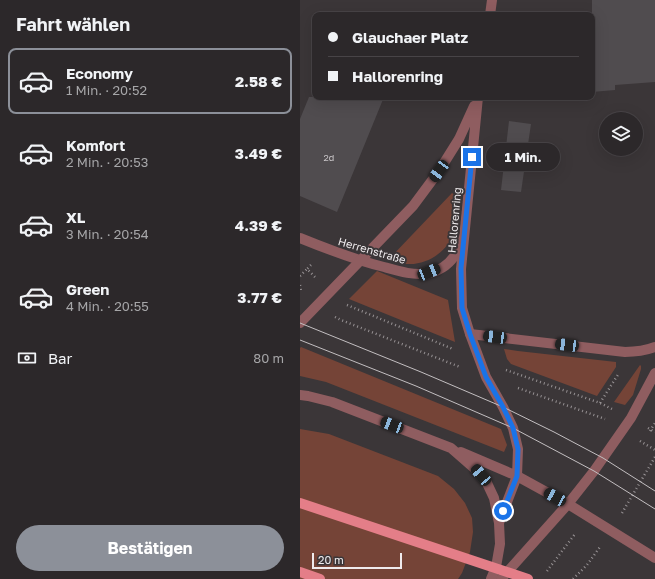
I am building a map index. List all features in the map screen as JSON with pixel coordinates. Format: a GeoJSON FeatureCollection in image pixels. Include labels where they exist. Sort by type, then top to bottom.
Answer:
{"type":"FeatureCollection","features":[{"type":"Feature","properties":{"kind":"main road"},"geometry":{"type":"LineString","coordinates":[[300,503],[528,579]]}},
{"type":"Feature","properties":{"kind":"main road"},"geometry":{"type":"LineString","coordinates":[[300,572],[320,579]]}},
{"type":"Feature","properties":{"kind":"street"},"geometry":{"type":"LineString","coordinates":[[490,12],[492,0]]}},
{"type":"Feature","properties":{"kind":"street","name":"Hallorenring"},"geometry":{"type":"LineString","coordinates":[[300,323],[413,206],[459,139],[477,100]]}},
{"type":"Feature","properties":{"kind":"street","name":"Hallorenring"},"geometry":{"type":"LineString","coordinates":[[478,100],[461,268],[462,308],[486,377],[513,428],[518,449],[517,476],[499,523]]}},
{"type":"Feature","properties":{"kind":"street","name":"Herrenstraße"},"geometry":{"type":"LineString","coordinates":[[300,238],[360,261],[410,274],[429,272],[443,267],[454,259],[460,248],[465,230]]}},
{"type":"Feature","properties":{"kind":"street"},"geometry":{"type":"LineString","coordinates":[[470,334],[625,352],[636,352],[655,347]]}},
{"type":"Feature","properties":{"kind":"street"},"geometry":{"type":"LineString","coordinates":[[501,579],[568,504],[594,471],[622,428],[631,418],[655,373]]}},
{"type":"Feature","properties":{"kind":"street"},"geometry":{"type":"LineString","coordinates":[[300,395],[332,402],[451,448],[517,476],[568,504],[655,558]]}},
{"type":"Feature","properties":{"kind":"street"},"geometry":{"type":"LineString","coordinates":[[451,448],[486,481],[494,498],[499,523],[500,544],[496,567],[491,579]]}},
{"type":"Feature","properties":{"kind":"path"},"geometry":{"type":"LineString","coordinates":[[300,276],[307,268]]}},
{"type":"Feature","properties":{"kind":"path"},"geometry":{"type":"LineString","coordinates":[[317,305],[341,320],[486,377],[607,420],[622,428]]}},
{"type":"Feature","properties":{"kind":"shaded area"},"geometry":{"type":"Polygon","coordinates":[[[452,193],[458,200],[452,237],[445,248],[434,257],[415,264],[400,263],[391,257],[452,193]]]}},
{"type":"Feature","properties":{"kind":"shaded area"},"geometry":{"type":"Polygon","coordinates":[[[377,271],[448,300],[455,342],[349,299],[377,271]]]}},
{"type":"Feature","properties":{"kind":"shaded area"},"geometry":{"type":"Polygon","coordinates":[[[301,347],[501,429],[507,445],[504,452],[326,382],[300,376],[301,347]]]}},
{"type":"Feature","properties":{"kind":"shaded area"},"geometry":{"type":"Polygon","coordinates":[[[504,349],[616,362],[616,367],[597,396],[511,364],[507,359],[504,349]]]}},
{"type":"Feature","properties":{"kind":"shaded area"},"geometry":{"type":"Polygon","coordinates":[[[640,365],[641,369],[633,395],[625,405],[614,402],[640,365]]]}},
{"type":"Feature","properties":{"kind":"shaded area"},"geometry":{"type":"Polygon","coordinates":[[[300,429],[329,434],[438,476],[454,489],[465,503],[472,518],[473,532],[470,552],[462,573],[458,579],[300,579],[300,429]]]}},
{"type":"Feature","properties":{"kind":"building"},"geometry":{"type":"Polygon","coordinates":[[[592,0],[655,0],[655,82],[615,85],[615,90],[595,92],[595,12],[592,12],[592,0]]]}},
{"type":"Feature","properties":{"kind":"building"},"geometry":{"type":"Polygon","coordinates":[[[309,97],[312,97],[312,100],[383,100],[337,212],[300,196],[300,119],[309,97]]]}},
{"type":"Feature","properties":{"kind":"building"},"geometry":{"type":"Polygon","coordinates":[[[509,121],[531,124],[521,192],[501,190],[509,121]]]}},
{"type":"Feature","properties":{"kind":"tram line"},"geometry":{"type":"LineString","coordinates":[[300,323],[503,407],[603,458],[655,491]]}},
{"type":"Feature","properties":{"kind":"tram line"},"geometry":{"type":"LineString","coordinates":[[300,340],[416,386],[513,428],[594,471],[655,509]]}},
{"type":"Feature","properties":{"kind":"route"},"geometry":{"type":"LineString","coordinates":[[472,157],[461,268],[462,308],[486,377],[513,428],[518,449],[517,476],[503,511]]}}]}
